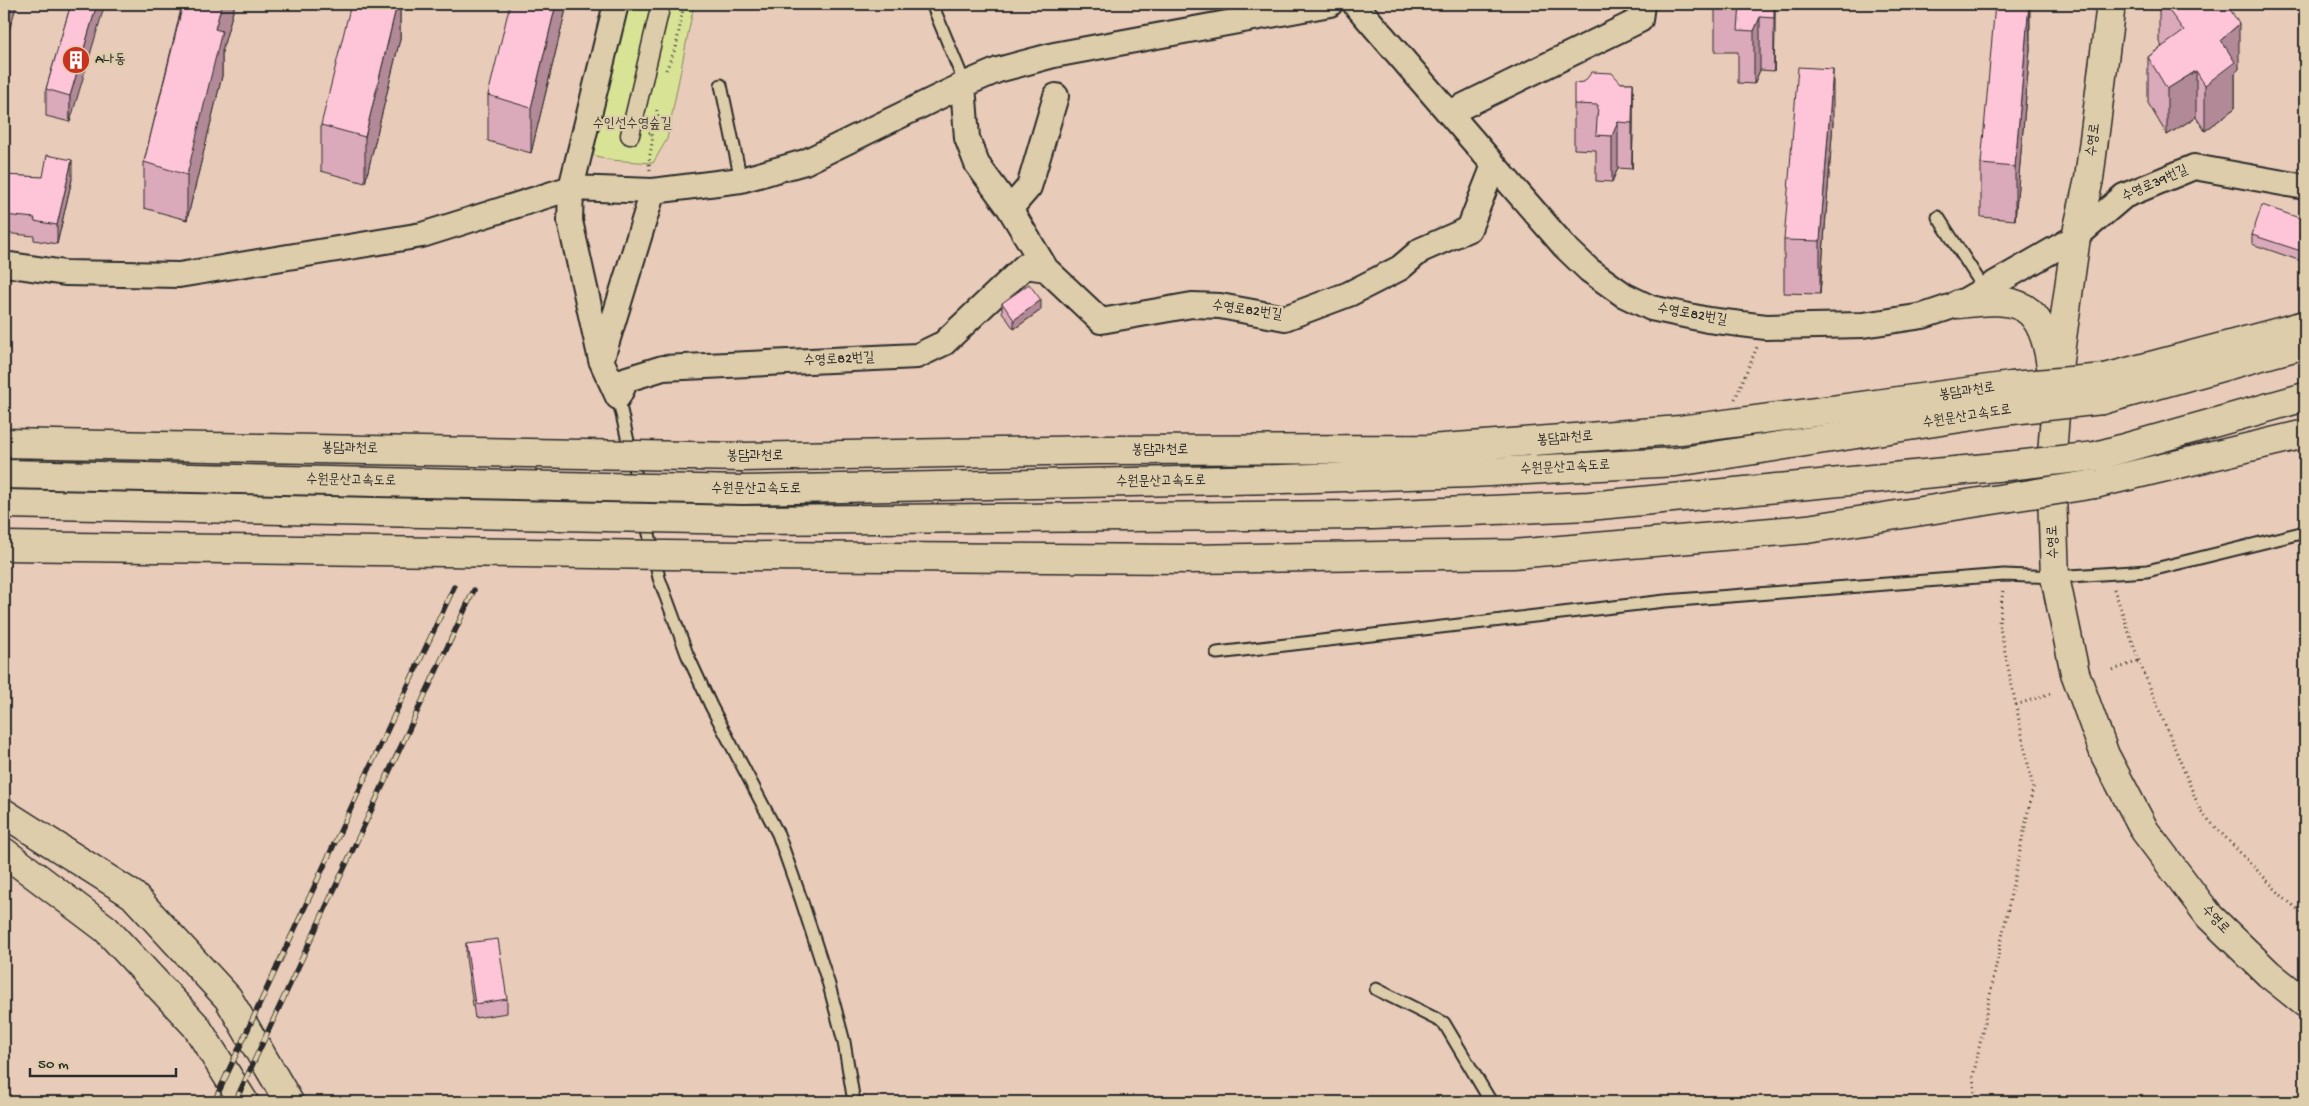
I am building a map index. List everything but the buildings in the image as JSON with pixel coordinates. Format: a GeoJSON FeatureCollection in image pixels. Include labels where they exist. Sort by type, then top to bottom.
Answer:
{"type":"FeatureCollection","features":[{"type":"Feature","properties":{"kind":"main road","name":"수영로"},"geometry":{"type":"LineString","coordinates":[[2111,4],[2089,179],[2076,237],[2055,400],[2051,468],[2055,577],[2074,673],[2105,755],[2145,831],[2209,916],[2269,974],[2305,1003]]}},
{"type":"Feature","properties":{"kind":"main road"},"geometry":{"type":"LineString","coordinates":[[1959,304],[1990,300],[2008,301],[2035,316],[2044,330],[2055,400]]}},
{"type":"Feature","properties":{"kind":"main road"},"geometry":{"type":"LineString","coordinates":[[2104,389],[2305,325]]}},
{"type":"Feature","properties":{"kind":"main road","name":"수원문산고속도로"},"geometry":{"type":"LineString","coordinates":[[4,474],[743,490],[1283,479],[1471,473],[1676,462],[2012,398],[2104,389],[2305,344]]}},
{"type":"Feature","properties":{"kind":"main road","name":"봉담과천로"},"geometry":{"type":"LineString","coordinates":[[4,443],[742,457],[1098,450],[1430,449],[1680,430],[2012,398]]}},
{"type":"Feature","properties":{"kind":"main road"},"geometry":{"type":"LineString","coordinates":[[4,504],[742,520],[1373,515],[1589,506],[2096,456],[2305,398]]}},
{"type":"Feature","properties":{"kind":"main road"},"geometry":{"type":"LineString","coordinates":[[4,546],[741,556],[1189,559],[1513,554],[1807,529],[2095,484],[2305,434]]}},
{"type":"Feature","properties":{"kind":"main road"},"geometry":{"type":"LineString","coordinates":[[4,813],[133,895],[228,998],[289,1102]]}},
{"type":"Feature","properties":{"kind":"main road"},"geometry":{"type":"LineString","coordinates":[[4,852],[106,929],[196,1026],[244,1102]]}},
{"type":"Feature","properties":{"kind":"street"},"geometry":{"type":"LineString","coordinates":[[616,4],[571,188],[570,221],[601,360],[618,398]]}},
{"type":"Feature","properties":{"kind":"street"},"geometry":{"type":"LineString","coordinates":[[630,135],[661,4]]}},
{"type":"Feature","properties":{"kind":"street"},"geometry":{"type":"LineString","coordinates":[[4,264],[64,273],[179,275],[422,235],[571,188],[652,182],[741,180],[805,162],[962,85],[998,70],[1054,55],[1330,4]]}},
{"type":"Feature","properties":{"kind":"street"},"geometry":{"type":"LineString","coordinates":[[1355,4],[1494,164]]}},
{"type":"Feature","properties":{"kind":"street"},"geometry":{"type":"LineString","coordinates":[[1449,113],[1640,20],[1642,4]]}},
{"type":"Feature","properties":{"kind":"street"},"geometry":{"type":"LineString","coordinates":[[962,85],[967,138],[977,164],[1010,209],[1046,269]]}},
{"type":"Feature","properties":{"kind":"street"},"geometry":{"type":"LineString","coordinates":[[1010,209],[1030,187],[1056,96]]}},
{"type":"Feature","properties":{"kind":"street","name":"수영로82번길"},"geometry":{"type":"LineString","coordinates":[[618,398],[627,378],[663,368],[916,356],[944,344],[1025,266],[1046,269],[1101,322],[1192,305],[1220,306],[1285,318],[1349,294],[1400,268],[1421,250],[1469,229],[1494,164],[1565,248],[1590,270],[1624,295],[1651,308],[1708,320],[1766,326],[1863,325],[1922,316],[1959,304],[2076,237]]}},
{"type":"Feature","properties":{"kind":"street","name":"수영로39번길"},"geometry":{"type":"LineString","coordinates":[[2076,237],[2124,196],[2194,167],[2305,187]]}},
{"type":"Feature","properties":{"kind":"street"},"geometry":{"type":"LineString","coordinates":[[601,360],[652,182]]}},
{"type":"Feature","properties":{"kind":"lane"},"geometry":{"type":"LineString","coordinates":[[932,4],[960,72],[962,85]]}},
{"type":"Feature","properties":{"kind":"lane"},"geometry":{"type":"LineString","coordinates":[[721,85],[741,180]]}},
{"type":"Feature","properties":{"kind":"lane"},"geometry":{"type":"LineString","coordinates":[[1938,217],[1985,290]]}},
{"type":"Feature","properties":{"kind":"lane"},"geometry":{"type":"LineString","coordinates":[[618,398],[659,578],[687,654],[781,844],[828,985],[844,1042],[854,1102]]}},
{"type":"Feature","properties":{"kind":"lane"},"geometry":{"type":"LineString","coordinates":[[1217,652],[1665,601],[2004,575],[2055,577],[2147,571],[2305,532]]}},
{"type":"Feature","properties":{"kind":"lane"},"geometry":{"type":"LineString","coordinates":[[1376,989],[1444,1023],[1491,1102]]}},
{"type":"Feature","properties":{"kind":"path"},"geometry":{"type":"LineString","coordinates":[[662,78],[676,47],[684,4]]}},
{"type":"Feature","properties":{"kind":"path"},"geometry":{"type":"LineString","coordinates":[[652,132],[653,140],[648,158],[652,182]]}},
{"type":"Feature","properties":{"kind":"path"},"geometry":{"type":"LineString","coordinates":[[1734,403],[1766,326]]}},
{"type":"Feature","properties":{"kind":"path"},"geometry":{"type":"LineString","coordinates":[[2108,573],[2139,662],[2201,812],[2284,898],[2305,915]]}},
{"type":"Feature","properties":{"kind":"path"},"geometry":{"type":"LineString","coordinates":[[1976,1102],[1973,1076],[2033,788],[1999,623],[2004,575]]}},
{"type":"Feature","properties":{"kind":"path"},"geometry":{"type":"LineString","coordinates":[[2113,670],[2139,662]]}},
{"type":"Feature","properties":{"kind":"path"},"geometry":{"type":"LineString","coordinates":[[2016,705],[2051,693]]}},
{"type":"Feature","properties":{"kind":"green space","name":"수인선수영숲길"},"geometry":{"type":"Polygon","coordinates":[[[622,4],[694,4],[667,139],[653,163],[610,160],[587,153],[622,4]]]}},
{"type":"Feature","properties":{"kind":"railway"},"geometry":{"type":"LineString","coordinates":[[214,1102],[454,587]]}},
{"type":"Feature","properties":{"kind":"railway"},"geometry":{"type":"LineString","coordinates":[[235,1102],[474,590]]}},
{"type":"Feature","properties":{"kind":"place","name":"A나동"},"geometry":{"type":"Point","coordinates":[76,60]}}]}
